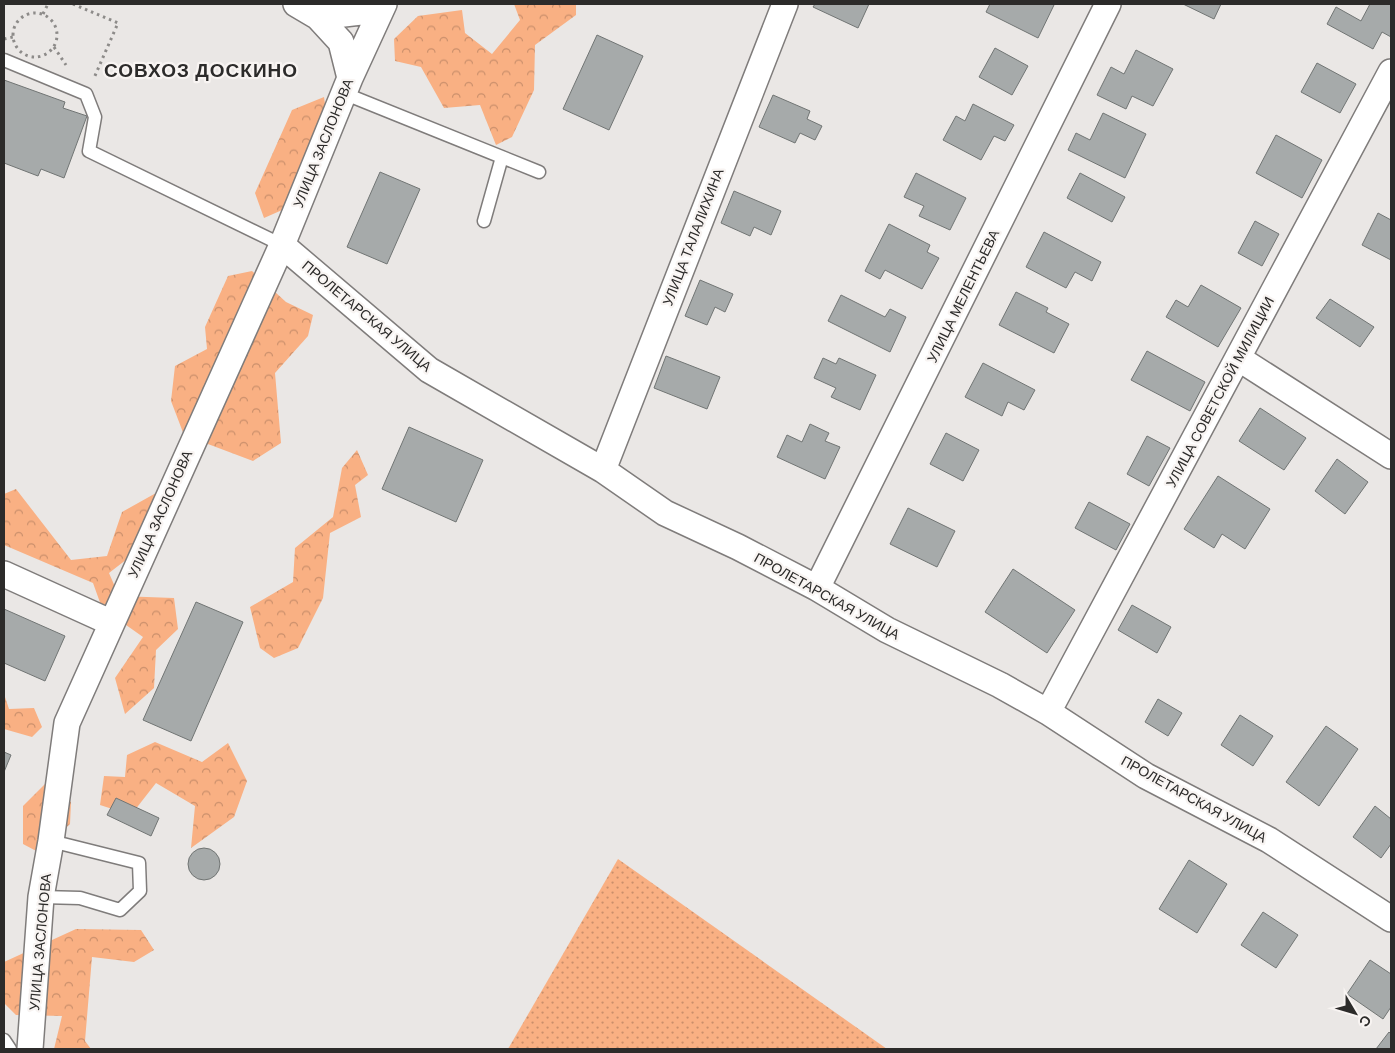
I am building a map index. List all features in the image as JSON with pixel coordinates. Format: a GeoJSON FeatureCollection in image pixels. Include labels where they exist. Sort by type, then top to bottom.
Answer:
{"type":"FeatureCollection","features":[{"type":"Feature","properties":{"kind":"street"},"geometry":{"type":"LineString","coordinates":[[296,4],[318,17],[341,42],[346,85]]}},
{"type":"Feature","properties":{"kind":"street"},"geometry":{"type":"LineString","coordinates":[[318,17],[361,12],[375,4]]}},
{"type":"Feature","properties":{"kind":"street","name":"УЛИЦА ЗАСЛОНОВА"},"geometry":{"type":"LineString","coordinates":[[30,1049],[41,897],[51,841],[67,723],[282,245],[346,85],[384,4]]}},
{"type":"Feature","properties":{"kind":"street","name":"УЛИЦА ТАЛАЛИХИНА"},"geometry":{"type":"LineString","coordinates":[[603,470],[785,4]]}},
{"type":"Feature","properties":{"kind":"street","name":"УЛИЦА МЕЛЕНТЬЕВА"},"geometry":{"type":"LineString","coordinates":[[817,588],[1108,4]]}},
{"type":"Feature","properties":{"kind":"street","name":"УЛИЦА СОВЕТСКОЙ МИЛИЦИИ"},"geometry":{"type":"LineString","coordinates":[[1048,712],[1391,72]]}},
{"type":"Feature","properties":{"kind":"street","name":"ПРОЛЕТАРСКАЯ УЛИЦА"},"geometry":{"type":"LineString","coordinates":[[282,245],[429,370],[603,470],[665,513],[738,547],[817,588],[887,630],[1000,685],[1048,712],[1146,776],[1268,840],[1391,919]]}},
{"type":"Feature","properties":{"kind":"street"},"geometry":{"type":"LineString","coordinates":[[1238,358],[1391,456]]}},
{"type":"Feature","properties":{"kind":"street"},"geometry":{"type":"LineString","coordinates":[[4,574],[112,623]]}},
{"type":"Feature","properties":{"kind":"lane"},"geometry":{"type":"LineString","coordinates":[[4,60],[86,94],[95,118],[89,151],[282,245]]}},
{"type":"Feature","properties":{"kind":"lane"},"geometry":{"type":"LineString","coordinates":[[346,85],[502,157],[539,172]]}},
{"type":"Feature","properties":{"kind":"lane"},"geometry":{"type":"LineString","coordinates":[[484,221],[502,157]]}},
{"type":"Feature","properties":{"kind":"lane"},"geometry":{"type":"LineString","coordinates":[[41,897],[80,898],[120,910],[140,891],[138,862],[51,841]]}},
{"type":"Feature","properties":{"kind":"lane"},"geometry":{"type":"LineString","coordinates":[[4,1040],[10,1049]]}},
{"type":"Feature","properties":{"kind":"path"},"geometry":{"type":"LineString","coordinates":[[43,14],[48,4]]}},
{"type":"Feature","properties":{"kind":"path"},"geometry":{"type":"LineString","coordinates":[[73,4],[118,23],[86,94]]}},
{"type":"Feature","properties":{"kind":"path"},"geometry":{"type":"LineString","coordinates":[[34,13],[43,14],[53,22],[58,34],[54,47],[46,55],[38,57],[25,56],[16,48],[13,37],[15,26],[23,17],[34,13]]}},
{"type":"Feature","properties":{"kind":"path"},"geometry":{"type":"LineString","coordinates":[[4,39],[13,37]]}},
{"type":"Feature","properties":{"kind":"green space"},"geometry":{"type":"Polygon","coordinates":[[[514,4],[576,4],[576,15],[535,45],[534,90],[512,137],[496,145],[480,105],[444,108],[421,67],[395,61],[394,39],[418,16],[462,10],[465,33],[492,54],[520,20],[514,4]]]}},
{"type":"Feature","properties":{"kind":"green space"},"geometry":{"type":"Polygon","coordinates":[[[324,97],[329,132],[289,207],[264,218],[255,193],[292,110],[324,97]]]}},
{"type":"Feature","properties":{"kind":"green space"},"geometry":{"type":"Polygon","coordinates":[[[252,271],[286,302],[313,315],[308,336],[275,373],[281,443],[253,461],[184,435],[171,401],[175,366],[207,349],[205,327],[228,276],[252,271]]]}},
{"type":"Feature","properties":{"kind":"green space"},"geometry":{"type":"Polygon","coordinates":[[[357,450],[368,475],[355,485],[361,517],[330,533],[323,598],[298,648],[274,658],[260,648],[250,607],[293,582],[295,548],[333,517],[342,468],[357,450]]]}},
{"type":"Feature","properties":{"kind":"green space"},"geometry":{"type":"Polygon","coordinates":[[[16,489],[71,560],[107,556],[122,512],[156,493],[149,542],[109,573],[119,596],[174,598],[178,629],[156,650],[154,688],[125,714],[115,678],[143,637],[102,608],[93,583],[4,545],[4,494],[16,489]]]}},
{"type":"Feature","properties":{"kind":"green space"},"geometry":{"type":"Polygon","coordinates":[[[4,694],[9,709],[34,708],[42,727],[32,737],[4,729],[4,694]]]}},
{"type":"Feature","properties":{"kind":"green space"},"geometry":{"type":"Polygon","coordinates":[[[155,742],[202,762],[228,743],[247,781],[234,817],[191,848],[195,806],[156,783],[131,815],[100,805],[104,776],[125,777],[127,755],[155,742]]]}},
{"type":"Feature","properties":{"kind":"green space"},"geometry":{"type":"Polygon","coordinates":[[[46,783],[71,802],[70,824],[40,853],[23,844],[23,806],[46,783]]]}},
{"type":"Feature","properties":{"kind":"green space"},"geometry":{"type":"Polygon","coordinates":[[[618,859],[887,1049],[508,1049],[618,859]]]}},
{"type":"Feature","properties":{"kind":"green space"},"geometry":{"type":"Polygon","coordinates":[[[76,929],[141,930],[154,950],[134,962],[92,957],[85,1041],[91,1049],[54,1049],[62,1016],[16,1015],[4,1003],[4,962],[76,929]]]}},
{"type":"Feature","properties":{"kind":"building"},"geometry":{"type":"Polygon","coordinates":[[[815,4],[869,4],[858,28],[813,7],[815,4]]]}},
{"type":"Feature","properties":{"kind":"building"},"geometry":{"type":"Polygon","coordinates":[[[990,4],[1054,5],[1038,38],[986,12],[990,4]]]}},
{"type":"Feature","properties":{"kind":"building"},"geometry":{"type":"Polygon","coordinates":[[[1183,4],[1221,4],[1214,19],[1183,4]]]}},
{"type":"Feature","properties":{"kind":"building"},"geometry":{"type":"Polygon","coordinates":[[[1370,4],[1391,4],[1391,37],[1382,32],[1373,49],[1327,24],[1336,7],[1361,21],[1370,4]]]}},
{"type":"Feature","properties":{"kind":"building"},"geometry":{"type":"Polygon","coordinates":[[[597,35],[643,56],[609,130],[563,109],[597,35]]]}},
{"type":"Feature","properties":{"kind":"building"},"geometry":{"type":"Polygon","coordinates":[[[995,48],[1028,66],[1012,95],[979,77],[995,48]]]}},
{"type":"Feature","properties":{"kind":"building"},"geometry":{"type":"Polygon","coordinates":[[[1136,50],[1173,69],[1153,106],[1132,96],[1126,109],[1097,95],[1111,67],[1124,74],[1136,50]]]}},
{"type":"Feature","properties":{"kind":"building"},"geometry":{"type":"Polygon","coordinates":[[[1317,63],[1356,84],[1340,113],[1301,92],[1317,63]]]}},
{"type":"Feature","properties":{"kind":"building"},"geometry":{"type":"Polygon","coordinates":[[[4,80],[65,102],[63,108],[87,116],[64,178],[41,169],[38,176],[4,163],[4,80]]]}},
{"type":"Feature","properties":{"kind":"building"},"geometry":{"type":"Polygon","coordinates":[[[773,95],[810,111],[807,119],[822,126],[815,140],[800,133],[795,143],[759,127],[773,95]]]}},
{"type":"Feature","properties":{"kind":"building"},"geometry":{"type":"Polygon","coordinates":[[[973,104],[1014,125],[1005,141],[994,136],[981,160],[943,140],[956,116],[965,121],[973,104]]]}},
{"type":"Feature","properties":{"kind":"building"},"geometry":{"type":"Polygon","coordinates":[[[1103,113],[1146,134],[1125,178],[1068,150],[1076,133],[1090,140],[1103,113]]]}},
{"type":"Feature","properties":{"kind":"building"},"geometry":{"type":"Polygon","coordinates":[[[1276,135],[1322,160],[1302,198],[1256,173],[1276,135]]]}},
{"type":"Feature","properties":{"kind":"building"},"geometry":{"type":"Polygon","coordinates":[[[380,172],[420,189],[387,264],[347,247],[380,172]]]}},
{"type":"Feature","properties":{"kind":"building"},"geometry":{"type":"Polygon","coordinates":[[[916,173],[966,198],[950,230],[919,216],[924,206],[904,197],[916,173]]]}},
{"type":"Feature","properties":{"kind":"building"},"geometry":{"type":"Polygon","coordinates":[[[1080,173],[1125,197],[1112,222],[1067,198],[1080,173]]]}},
{"type":"Feature","properties":{"kind":"building"},"geometry":{"type":"Polygon","coordinates":[[[734,191],[781,211],[771,235],[754,227],[750,236],[721,223],[734,191]]]}},
{"type":"Feature","properties":{"kind":"building"},"geometry":{"type":"Polygon","coordinates":[[[1378,213],[1391,220],[1391,260],[1362,245],[1378,213]]]}},
{"type":"Feature","properties":{"kind":"building"},"geometry":{"type":"Polygon","coordinates":[[[1255,221],[1279,234],[1262,266],[1238,253],[1255,221]]]}},
{"type":"Feature","properties":{"kind":"building"},"geometry":{"type":"Polygon","coordinates":[[[889,224],[930,245],[927,252],[939,258],[922,289],[885,270],[880,279],[865,271],[889,224]]]}},
{"type":"Feature","properties":{"kind":"building"},"geometry":{"type":"Polygon","coordinates":[[[1044,232],[1101,262],[1092,281],[1075,272],[1066,288],[1026,267],[1044,232]]]}},
{"type":"Feature","properties":{"kind":"building"},"geometry":{"type":"Polygon","coordinates":[[[700,280],[733,294],[725,312],[715,307],[707,325],[685,316],[700,280]]]}},
{"type":"Feature","properties":{"kind":"building"},"geometry":{"type":"Polygon","coordinates":[[[1201,285],[1241,308],[1218,347],[1166,317],[1176,300],[1188,307],[1201,285]]]}},
{"type":"Feature","properties":{"kind":"building"},"geometry":{"type":"Polygon","coordinates":[[[1016,292],[1048,308],[1046,312],[1069,324],[1054,353],[999,325],[1016,292]]]}},
{"type":"Feature","properties":{"kind":"building"},"geometry":{"type":"Polygon","coordinates":[[[841,295],[885,317],[890,309],[906,317],[890,352],[828,321],[841,295]]]}},
{"type":"Feature","properties":{"kind":"building"},"geometry":{"type":"Polygon","coordinates":[[[1330,299],[1374,327],[1360,347],[1316,318],[1330,299]]]}},
{"type":"Feature","properties":{"kind":"building"},"geometry":{"type":"Polygon","coordinates":[[[1147,351],[1205,382],[1190,411],[1131,380],[1147,351]]]}},
{"type":"Feature","properties":{"kind":"building"},"geometry":{"type":"Polygon","coordinates":[[[666,356],[720,377],[707,409],[654,388],[666,356]]]}},
{"type":"Feature","properties":{"kind":"building"},"geometry":{"type":"Polygon","coordinates":[[[823,358],[836,364],[839,358],[876,375],[860,410],[831,397],[836,388],[814,378],[823,358]]]}},
{"type":"Feature","properties":{"kind":"building"},"geometry":{"type":"Polygon","coordinates":[[[983,363],[1035,390],[1024,410],[1008,402],[1002,416],[965,397],[983,363]]]}},
{"type":"Feature","properties":{"kind":"building"},"geometry":{"type":"Polygon","coordinates":[[[1260,408],[1306,438],[1284,470],[1239,441],[1260,408]]]}},
{"type":"Feature","properties":{"kind":"building"},"geometry":{"type":"Polygon","coordinates":[[[810,424],[829,433],[825,441],[840,447],[825,479],[777,457],[787,435],[802,442],[810,424]]]}},
{"type":"Feature","properties":{"kind":"building"},"geometry":{"type":"Polygon","coordinates":[[[409,427],[483,460],[456,522],[382,489],[409,427]]]}},
{"type":"Feature","properties":{"kind":"building"},"geometry":{"type":"Polygon","coordinates":[[[946,433],[979,450],[963,481],[930,464],[946,433]]]}},
{"type":"Feature","properties":{"kind":"building"},"geometry":{"type":"Polygon","coordinates":[[[1147,436],[1170,448],[1149,486],[1127,474],[1147,436]]]}},
{"type":"Feature","properties":{"kind":"building"},"geometry":{"type":"Polygon","coordinates":[[[1337,459],[1368,482],[1345,514],[1315,491],[1337,459]]]}},
{"type":"Feature","properties":{"kind":"building"},"geometry":{"type":"Polygon","coordinates":[[[1218,476],[1270,509],[1245,549],[1222,534],[1214,548],[1184,529],[1218,476]]]}},
{"type":"Feature","properties":{"kind":"building"},"geometry":{"type":"Polygon","coordinates":[[[1089,502],[1130,524],[1116,550],[1075,528],[1089,502]]]}},
{"type":"Feature","properties":{"kind":"building"},"geometry":{"type":"Polygon","coordinates":[[[908,508],[955,531],[937,567],[890,544],[908,508]]]}},
{"type":"Feature","properties":{"kind":"building"},"geometry":{"type":"Polygon","coordinates":[[[1013,569],[1075,610],[1047,653],[985,612],[1013,569]]]}},
{"type":"Feature","properties":{"kind":"building"},"geometry":{"type":"Polygon","coordinates":[[[196,602],[243,622],[191,741],[143,720],[196,602]]]}},
{"type":"Feature","properties":{"kind":"building"},"geometry":{"type":"Polygon","coordinates":[[[1132,605],[1171,627],[1157,653],[1118,630],[1132,605]]]}},
{"type":"Feature","properties":{"kind":"building"},"geometry":{"type":"Polygon","coordinates":[[[4,609],[65,636],[45,681],[4,663],[4,609]]]}},
{"type":"Feature","properties":{"kind":"building"},"geometry":{"type":"Polygon","coordinates":[[[1158,699],[1182,713],[1168,736],[1145,722],[1158,699]]]}},
{"type":"Feature","properties":{"kind":"building"},"geometry":{"type":"Polygon","coordinates":[[[1240,715],[1273,736],[1253,766],[1221,745],[1240,715]]]}},
{"type":"Feature","properties":{"kind":"building"},"geometry":{"type":"Polygon","coordinates":[[[1326,726],[1358,749],[1319,806],[1286,782],[1326,726]]]}},
{"type":"Feature","properties":{"kind":"building"},"geometry":{"type":"Polygon","coordinates":[[[4,752],[11,755],[4,772],[4,752]]]}},
{"type":"Feature","properties":{"kind":"building"},"geometry":{"type":"Polygon","coordinates":[[[116,798],[159,818],[151,836],[107,815],[116,798]]]}},
{"type":"Feature","properties":{"kind":"building"},"geometry":{"type":"Polygon","coordinates":[[[1375,806],[1391,819],[1391,844],[1381,858],[1353,837],[1375,806]]]}},
{"type":"Feature","properties":{"kind":"building"},"geometry":{"type":"Polygon","coordinates":[[[204,848],[210,849],[215,853],[219,858],[219,870],[215,875],[210,879],[204,880],[198,879],[193,875],[189,870],[188,864],[189,858],[193,853],[198,849],[204,848]]]}},
{"type":"Feature","properties":{"kind":"building"},"geometry":{"type":"Polygon","coordinates":[[[1189,860],[1227,884],[1197,933],[1159,909],[1189,860]]]}},
{"type":"Feature","properties":{"kind":"building"},"geometry":{"type":"Polygon","coordinates":[[[1263,912],[1298,935],[1276,968],[1241,945],[1263,912]]]}},
{"type":"Feature","properties":{"kind":"building"},"geometry":{"type":"Polygon","coordinates":[[[1370,960],[1391,974],[1391,1007],[1383,1019],[1347,994],[1370,960]]]}},
{"type":"Feature","properties":{"kind":"building"},"geometry":{"type":"Polygon","coordinates":[[[1389,1032],[1391,1034],[1391,1049],[1376,1049],[1389,1032]]]}},
{"type":"Feature","properties":{"kind":"district","name":"СОВХОЗ ДОСКИНО"},"geometry":{"type":"Point","coordinates":[201,70]}}]}
